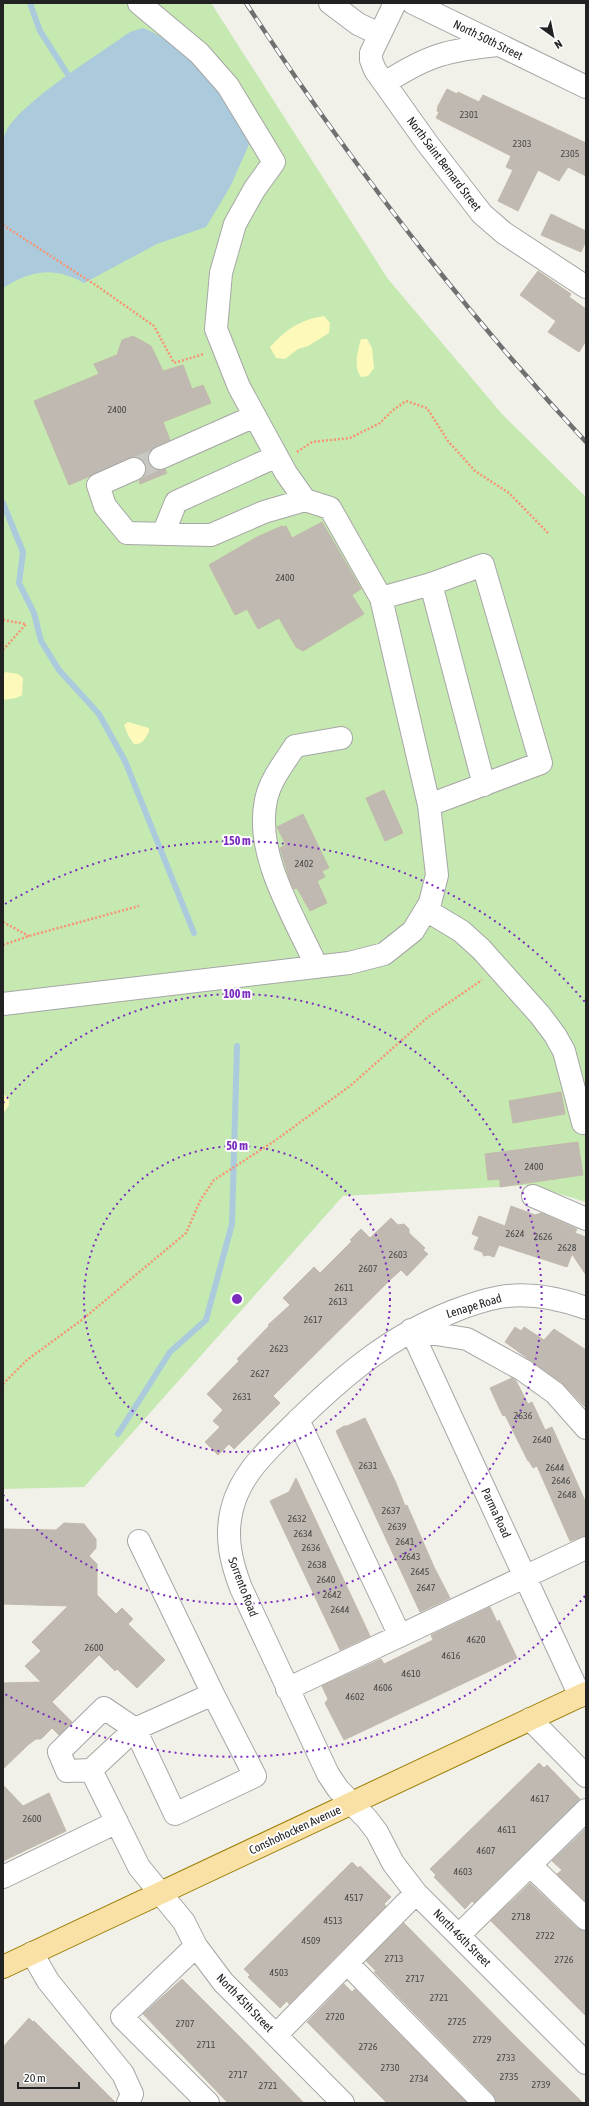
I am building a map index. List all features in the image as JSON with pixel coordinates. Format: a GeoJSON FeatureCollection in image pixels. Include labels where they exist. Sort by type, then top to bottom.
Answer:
{"type":"FeatureCollection","features":[{"type":"Feature","properties":{"kind":"main road","name":"Conshohocken Avenue"},"geometry":{"type":"LineString","coordinates":[[3,1967],[583,1694]]}},
{"type":"Feature","properties":{"kind":"street"},"geometry":{"type":"LineString","coordinates":[[139,3],[199,53],[228,86],[274,162],[254,190],[235,224],[221,273],[216,329],[239,387],[281,464],[305,500]]}},
{"type":"Feature","properties":{"kind":"street"},"geometry":{"type":"LineString","coordinates":[[330,3],[358,24],[379,34]]}},
{"type":"Feature","properties":{"kind":"street","name":"North Saint Bernard Street"},"geometry":{"type":"LineString","coordinates":[[395,3],[371,53],[371,60],[375,70],[427,143],[482,214],[504,233],[586,287]]}},
{"type":"Feature","properties":{"kind":"street","name":"North 50th Street"},"geometry":{"type":"LineString","coordinates":[[413,3],[586,87]]}},
{"type":"Feature","properties":{"kind":"street"},"geometry":{"type":"LineString","coordinates":[[384,83],[416,64],[444,53],[498,45]]}},
{"type":"Feature","properties":{"kind":"street"},"geometry":{"type":"LineString","coordinates":[[160,458],[255,416]]}},
{"type":"Feature","properties":{"kind":"street"},"geometry":{"type":"LineString","coordinates":[[162,534],[176,502],[281,464]]}},
{"type":"Feature","properties":{"kind":"street"},"geometry":{"type":"LineString","coordinates":[[3,1004],[349,963],[384,954],[413,931],[430,903],[437,875],[429,805],[381,598],[330,508],[305,500],[264,512],[211,535],[127,533],[105,506],[98,485],[134,469]]}},
{"type":"Feature","properties":{"kind":"street"},"geometry":{"type":"LineString","coordinates":[[381,598],[431,584],[483,565],[541,763],[429,805]]}},
{"type":"Feature","properties":{"kind":"street"},"geometry":{"type":"LineString","coordinates":[[431,584],[484,785]]}},
{"type":"Feature","properties":{"kind":"street"},"geometry":{"type":"LineString","coordinates":[[317,967],[283,892],[265,847],[263,821],[266,799],[277,772],[295,746],[341,738]]}},
{"type":"Feature","properties":{"kind":"street"},"geometry":{"type":"LineString","coordinates":[[426,910],[461,931],[481,949],[555,1034],[564,1051],[583,1123]]}},
{"type":"Feature","properties":{"kind":"street"},"geometry":{"type":"LineString","coordinates":[[533,1196],[586,1219]]}},
{"type":"Feature","properties":{"kind":"street","name":"Lenape Road"},"geometry":{"type":"LineString","coordinates":[[411,1330],[471,1305],[500,1297],[534,1295],[553,1298],[586,1308]]}},
{"type":"Feature","properties":{"kind":"street"},"geometry":{"type":"LineString","coordinates":[[411,1330],[467,1339],[523,1370],[555,1393],[586,1428]]}},
{"type":"Feature","properties":{"kind":"street","name":"Sorrento Road"},"geometry":{"type":"LineString","coordinates":[[352,1804],[328,1774],[233,1569],[229,1549],[229,1529],[232,1509],[238,1490],[247,1474],[259,1458],[342,1378],[374,1354],[411,1330]]}},
{"type":"Feature","properties":{"kind":"street","name":"Parma Road"},"geometry":{"type":"LineString","coordinates":[[411,1330],[525,1577],[583,1694]]}},
{"type":"Feature","properties":{"kind":"street"},"geometry":{"type":"LineString","coordinates":[[298,1420],[400,1636]]}},
{"type":"Feature","properties":{"kind":"street"},"geometry":{"type":"LineString","coordinates":[[139,1541],[213,1694],[255,1776],[175,1814],[135,1729],[104,1708],[59,1752],[67,1771],[91,1770],[135,1729],[213,1694]]}},
{"type":"Feature","properties":{"kind":"street"},"geometry":{"type":"LineString","coordinates":[[288,1689],[586,1548]]}},
{"type":"Feature","properties":{"kind":"street"},"geometry":{"type":"LineString","coordinates":[[530,1719],[586,1776]]}},
{"type":"Feature","properties":{"kind":"street","name":"North 45th Street"},"geometry":{"type":"LineString","coordinates":[[91,1770],[139,1867],[184,1922],[196,1946],[223,1982],[343,2103]]}},
{"type":"Feature","properties":{"kind":"street","name":"North 46th Street"},"geometry":{"type":"LineString","coordinates":[[352,1804],[377,1832],[393,1864],[416,1893],[586,2062]]}},
{"type":"Feature","properties":{"kind":"street"},"geometry":{"type":"LineString","coordinates":[[459,1935],[586,1810]]}},
{"type":"Feature","properties":{"kind":"street"},"geometry":{"type":"LineString","coordinates":[[3,1877],[117,1822]]}},
{"type":"Feature","properties":{"kind":"street"},"geometry":{"type":"LineString","coordinates":[[530,1865],[586,1919]]}},
{"type":"Feature","properties":{"kind":"street"},"geometry":{"type":"LineString","coordinates":[[276,2035],[416,1893]]}},
{"type":"Feature","properties":{"kind":"street"},"geometry":{"type":"LineString","coordinates":[[196,1946],[122,2017],[208,2103]]}},
{"type":"Feature","properties":{"kind":"street"},"geometry":{"type":"LineString","coordinates":[[32,1953],[48,1981],[123,2074],[132,2094],[128,2103]]}},
{"type":"Feature","properties":{"kind":"street"},"geometry":{"type":"LineString","coordinates":[[347,1963],[484,2103]]}},
{"type":"Feature","properties":{"kind":"path"},"geometry":{"type":"LineString","coordinates":[[3,225],[100,288],[154,326],[174,363],[224,349]]}},
{"type":"Feature","properties":{"kind":"path"},"geometry":{"type":"LineString","coordinates":[[281,464],[312,442],[350,438],[380,423],[392,411],[406,401],[427,408],[448,441],[475,471],[509,493],[548,533]]}},
{"type":"Feature","properties":{"kind":"path"},"geometry":{"type":"LineString","coordinates":[[3,620],[26,624],[3,650]]}},
{"type":"Feature","properties":{"kind":"path"},"geometry":{"type":"LineString","coordinates":[[3,945],[29,936],[139,906]]}},
{"type":"Feature","properties":{"kind":"path"},"geometry":{"type":"LineString","coordinates":[[3,922],[29,936]]}},
{"type":"Feature","properties":{"kind":"path"},"geometry":{"type":"LineString","coordinates":[[3,1384],[27,1360],[83,1319],[186,1233],[201,1199],[214,1180],[350,1086],[428,1017],[499,969]]}},
{"type":"Feature","properties":{"kind":"green space"},"geometry":{"type":"Polygon","coordinates":[[[3,3],[211,3],[388,279],[502,414],[586,497],[586,1202],[530,1185],[343,1196],[84,1487],[3,1489],[3,3]]]}},
{"type":"Feature","properties":{"kind":"sand"},"geometry":{"type":"Polygon","coordinates":[[[324,316],[330,323],[329,333],[308,346],[298,349],[285,359],[276,358],[270,347],[282,335],[294,326],[316,317],[324,316]]]}},
{"type":"Feature","properties":{"kind":"sand"},"geometry":{"type":"Polygon","coordinates":[[[361,339],[367,339],[372,348],[374,368],[368,376],[361,377],[357,368],[357,363],[361,339]]]}},
{"type":"Feature","properties":{"kind":"sand"},"geometry":{"type":"Polygon","coordinates":[[[6,672],[18,674],[23,678],[22,695],[16,698],[3,700],[3,674],[6,672]]]}},
{"type":"Feature","properties":{"kind":"sand"},"geometry":{"type":"Polygon","coordinates":[[[128,722],[149,728],[149,732],[142,742],[134,744],[129,737],[124,725],[128,722]]]}},
{"type":"Feature","properties":{"kind":"sand"},"geometry":{"type":"Polygon","coordinates":[[[3,1094],[9,1098],[9,1105],[3,1114],[3,1094]]]}},
{"type":"Feature","properties":{"kind":"water"},"geometry":{"type":"Polygon","coordinates":[[[143,28],[162,37],[193,61],[206,75],[229,106],[251,140],[230,187],[206,227],[157,244],[84,283],[63,274],[43,272],[23,277],[3,288],[3,151],[6,132],[14,120],[26,107],[43,93],[130,32],[143,28]]]}},
{"type":"Feature","properties":{"kind":"building"},"geometry":{"type":"Polygon","coordinates":[[[447,89],[457,94],[458,92],[479,102],[483,95],[586,143],[586,176],[568,167],[559,181],[538,170],[518,211],[498,201],[513,170],[506,167],[511,156],[436,118],[439,112],[437,111],[438,106],[447,89]]]}},
{"type":"Feature","properties":{"kind":"building"},"geometry":{"type":"Polygon","coordinates":[[[551,214],[586,231],[586,241],[581,252],[541,235],[551,214]]]}},
{"type":"Feature","properties":{"kind":"building"},"geometry":{"type":"Polygon","coordinates":[[[538,271],[571,294],[569,297],[586,309],[586,341],[579,352],[548,332],[556,321],[520,295],[538,271]]]}},
{"type":"Feature","properties":{"kind":"building"},"geometry":{"type":"Polygon","coordinates":[[[133,336],[151,346],[163,371],[183,365],[192,389],[203,385],[211,403],[163,422],[170,440],[155,447],[150,451],[148,457],[152,468],[158,470],[165,469],[167,473],[140,484],[139,481],[144,477],[146,471],[146,464],[142,459],[135,457],[69,485],[34,401],[99,374],[94,364],[117,355],[122,340],[133,336]]]}},
{"type":"Feature","properties":{"kind":"building"},"geometry":{"type":"Polygon","coordinates":[[[322,522],[361,589],[352,595],[364,614],[303,651],[296,647],[279,618],[258,629],[247,609],[235,615],[209,565],[257,537],[282,526],[286,526],[292,538],[322,522]]]}},
{"type":"Feature","properties":{"kind":"building"},"geometry":{"type":"Polygon","coordinates":[[[384,790],[403,833],[385,841],[366,798],[384,790]]]}},
{"type":"Feature","properties":{"kind":"building"},"geometry":{"type":"Polygon","coordinates":[[[303,814],[329,868],[322,871],[325,877],[317,881],[327,903],[310,911],[297,888],[294,889],[290,881],[280,848],[286,845],[277,827],[303,814]]]}},
{"type":"Feature","properties":{"kind":"building"},"geometry":{"type":"Polygon","coordinates":[[[561,1092],[565,1114],[513,1123],[509,1101],[561,1092]]]}},
{"type":"Feature","properties":{"kind":"building"},"geometry":{"type":"Polygon","coordinates":[[[578,1142],[583,1175],[500,1187],[500,1179],[488,1180],[485,1154],[578,1142]]]}},
{"type":"Feature","properties":{"kind":"building"},"geometry":{"type":"Polygon","coordinates":[[[511,1206],[535,1215],[541,1213],[577,1229],[575,1233],[586,1237],[586,1275],[572,1254],[567,1267],[499,1245],[494,1257],[488,1255],[484,1256],[482,1252],[474,1249],[479,1237],[472,1234],[479,1216],[505,1226],[511,1206]]]}},
{"type":"Feature","properties":{"kind":"building"},"geometry":{"type":"Polygon","coordinates":[[[391,1218],[398,1225],[404,1224],[409,1229],[409,1233],[425,1248],[423,1250],[428,1254],[407,1276],[401,1270],[391,1279],[273,1396],[280,1403],[234,1449],[229,1444],[218,1455],[205,1442],[220,1427],[213,1421],[223,1410],[207,1394],[239,1361],[237,1359],[269,1326],[268,1325],[290,1305],[283,1298],[314,1267],[320,1273],[352,1241],[350,1240],[361,1229],[370,1238],[391,1218]]]}},
{"type":"Feature","properties":{"kind":"building"},"geometry":{"type":"Polygon","coordinates":[[[515,1327],[521,1331],[524,1327],[544,1340],[554,1329],[586,1350],[586,1408],[562,1383],[505,1342],[515,1327]]]}},
{"type":"Feature","properties":{"kind":"building"},"geometry":{"type":"Polygon","coordinates":[[[512,1378],[516,1381],[528,1404],[532,1402],[545,1430],[552,1427],[586,1503],[586,1536],[570,1541],[537,1466],[533,1468],[528,1461],[505,1415],[503,1416],[500,1410],[490,1388],[512,1378]]]}},
{"type":"Feature","properties":{"kind":"building"},"geometry":{"type":"Polygon","coordinates":[[[365,1418],[396,1483],[405,1506],[407,1505],[434,1567],[450,1598],[420,1612],[336,1431],[344,1426],[365,1418]]]}},
{"type":"Feature","properties":{"kind":"building"},"geometry":{"type":"Polygon","coordinates":[[[296,1478],[370,1636],[340,1650],[270,1501],[289,1492],[296,1478]]]}},
{"type":"Feature","properties":{"kind":"building"},"geometry":{"type":"Polygon","coordinates":[[[64,1523],[84,1524],[96,1539],[96,1548],[89,1556],[97,1564],[97,1595],[116,1614],[122,1608],[133,1619],[128,1624],[165,1660],[137,1688],[117,1669],[115,1671],[99,1655],[52,1702],[72,1722],[59,1735],[52,1728],[41,1739],[36,1739],[29,1744],[3,1769],[3,1683],[41,1682],[25,1666],[41,1651],[32,1642],[68,1606],[3,1604],[3,1529],[56,1530],[64,1523]]]}},
{"type":"Feature","properties":{"kind":"building"},"geometry":{"type":"Polygon","coordinates":[[[490,1607],[497,1622],[499,1620],[517,1658],[344,1740],[325,1703],[328,1699],[322,1686],[381,1659],[384,1664],[433,1640],[431,1635],[490,1607]]]}},
{"type":"Feature","properties":{"kind":"building"},"geometry":{"type":"Polygon","coordinates":[[[539,1763],[544,1768],[547,1765],[580,1799],[474,1903],[472,1901],[465,1909],[434,1877],[436,1875],[430,1869],[539,1763]]]}},
{"type":"Feature","properties":{"kind":"building"},"geometry":{"type":"Polygon","coordinates":[[[3,1785],[23,1806],[49,1793],[66,1831],[3,1861],[3,1785]]]}},
{"type":"Feature","properties":{"kind":"building"},"geometry":{"type":"Polygon","coordinates":[[[586,1828],[586,1902],[557,1874],[562,1870],[552,1861],[586,1828]]]}},
{"type":"Feature","properties":{"kind":"building"},"geometry":{"type":"Polygon","coordinates":[[[352,1862],[358,1868],[360,1866],[391,1897],[384,1904],[386,1906],[289,2004],[287,2001],[280,2008],[248,1977],[250,1975],[244,1969],[352,1862]]]}},
{"type":"Feature","properties":{"kind":"building"},"geometry":{"type":"Polygon","coordinates":[[[530,1883],[577,1928],[586,1931],[586,2016],[491,1921],[530,1883]]]}},
{"type":"Feature","properties":{"kind":"building"},"geometry":{"type":"Polygon","coordinates":[[[404,1923],[583,2103],[496,2103],[493,2094],[374,1972],[376,1971],[366,1961],[404,1923]]]}},
{"type":"Feature","properties":{"kind":"building"},"geometry":{"type":"Polygon","coordinates":[[[182,1979],[304,2103],[228,2103],[143,2014],[182,1979]]]}},
{"type":"Feature","properties":{"kind":"building"},"geometry":{"type":"Polygon","coordinates":[[[344,1984],[352,1992],[355,1989],[467,2103],[387,2103],[307,2022],[344,1984]]]}},
{"type":"Feature","properties":{"kind":"building"},"geometry":{"type":"Polygon","coordinates":[[[29,2018],[33,2022],[34,2021],[116,2103],[3,2103],[3,2047],[29,2018]]]}},
{"type":"Feature","properties":{"kind":"waterway"},"geometry":{"type":"LineString","coordinates":[[30,3],[40,31],[72,81]]}},
{"type":"Feature","properties":{"kind":"waterway"},"geometry":{"type":"LineString","coordinates":[[3,503],[23,552],[19,583],[34,613],[41,641],[59,670],[99,714],[125,761],[194,933]]}},
{"type":"Feature","properties":{"kind":"waterway"},"geometry":{"type":"LineString","coordinates":[[118,1434],[170,1352],[206,1320],[232,1224],[237,1046]]}},
{"type":"Feature","properties":{"kind":"tunnel"},"geometry":{"type":"LineString","coordinates":[[134,469],[160,458]]}},
{"type":"Feature","properties":{"kind":"railway"},"geometry":{"type":"LineString","coordinates":[[246,3],[324,118],[407,230],[494,338],[539,391],[586,442]]}}]}
